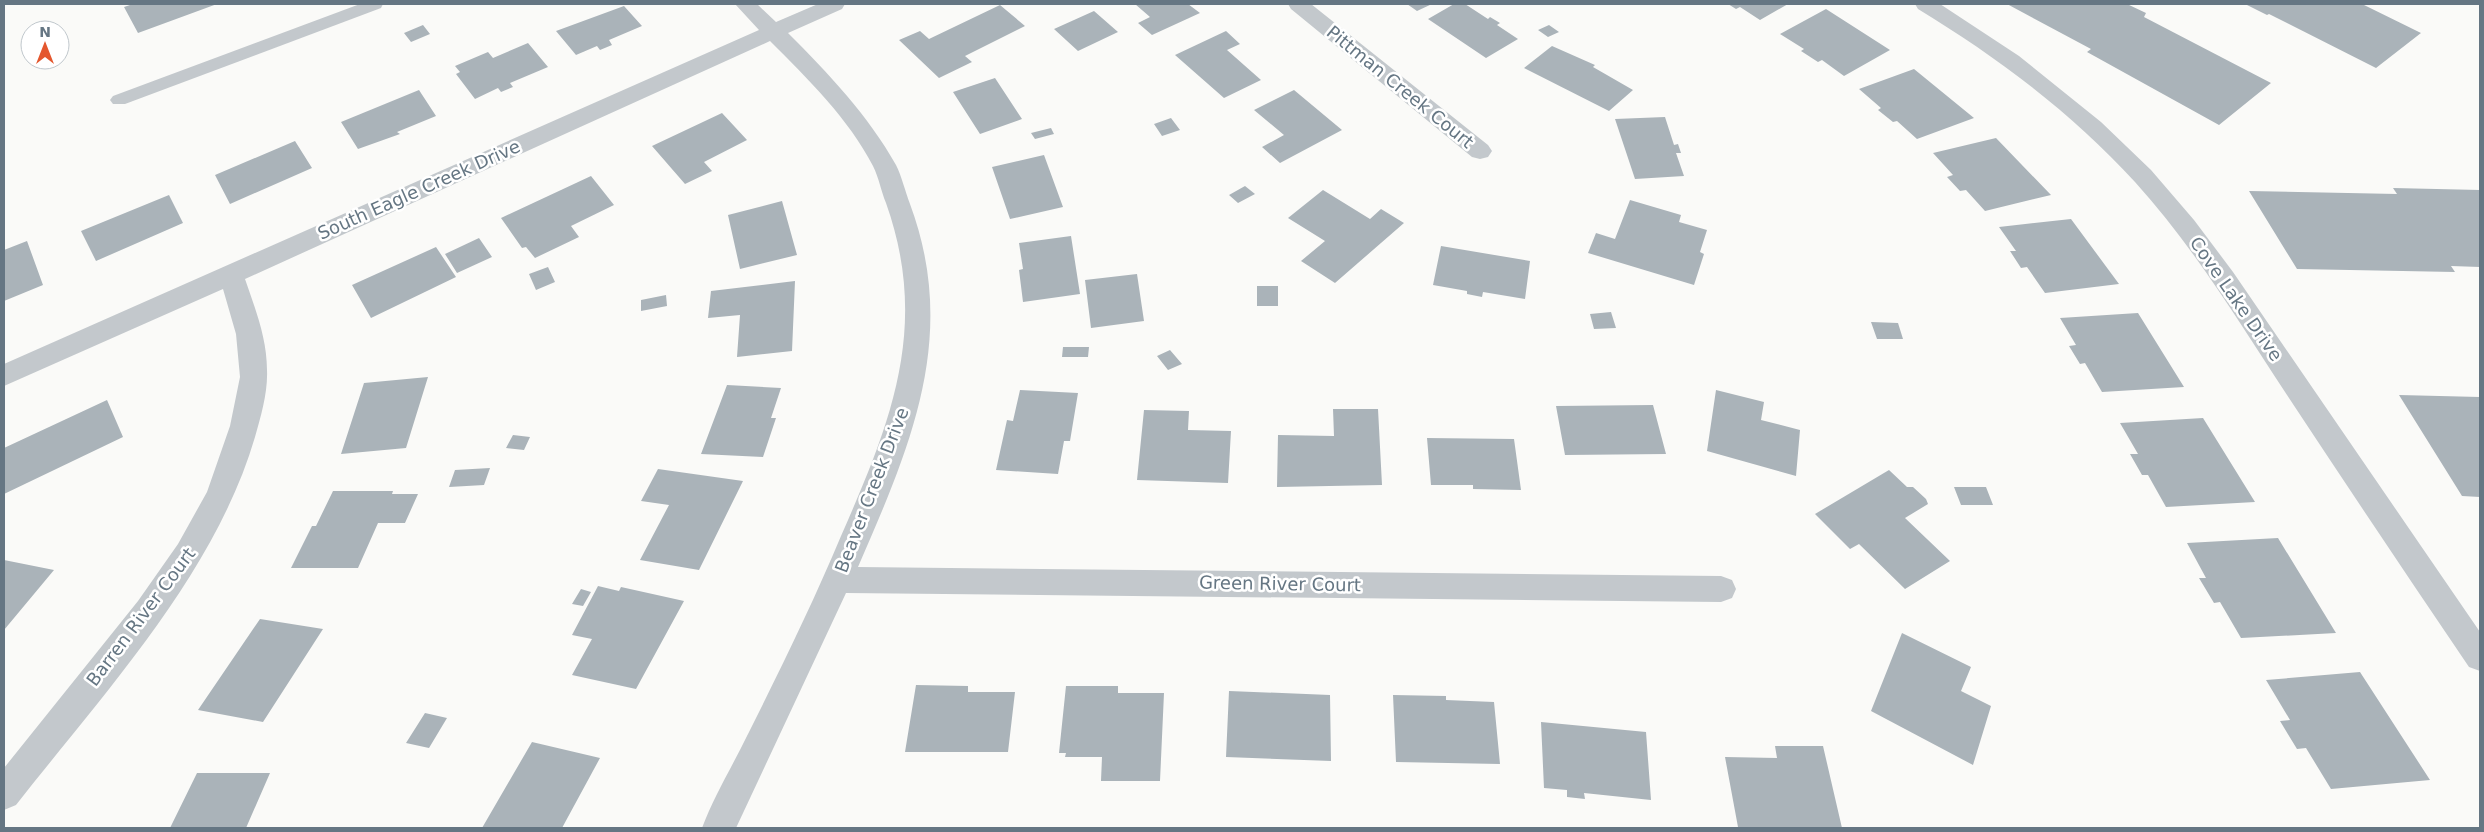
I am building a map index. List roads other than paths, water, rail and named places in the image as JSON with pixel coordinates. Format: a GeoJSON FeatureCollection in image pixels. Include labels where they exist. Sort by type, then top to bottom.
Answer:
{"type":"FeatureCollection","features":[{"type":"Feature","properties":{"kind":"street","name":"Beaver Creek Drive"},"geometry":{"type":"LineString","coordinates":[[719,828],[838,580],[884,470],[904,411],[915,360],[920,310],[917,271],[908,231],[884,166],[844,108],[746,4]]}},
{"type":"Feature","properties":{"kind":"street","name":"South Eagle Creek Drive"},"geometry":{"type":"LineString","coordinates":[[4,376],[835,4]]}},
{"type":"Feature","properties":{"kind":"street","name":"Pittman Creek Court"},"geometry":{"type":"LineString","coordinates":[[1298,4],[1480,151]]}},
{"type":"Feature","properties":{"kind":"street","name":"Cove Lake Drive"},"geometry":{"type":"LineString","coordinates":[[1925,4],[2005,57],[2087,122],[2143,177],[2213,262],[2382,515],[2480,657]]}},
{"type":"Feature","properties":{"kind":"street","name":"Barren River Court"},"geometry":{"type":"LineString","coordinates":[[4,794],[158,601],[199,540],[220,499],[238,451],[248,410],[254,370],[249,328],[231,275]]}},
{"type":"Feature","properties":{"kind":"street","name":"Green River Court"},"geometry":{"type":"LineString","coordinates":[[838,580],[1721,589]]}},
{"type":"Feature","properties":{"kind":"lane"},"geometry":{"type":"LineString","coordinates":[[119,100],[375,4]]}}]}
